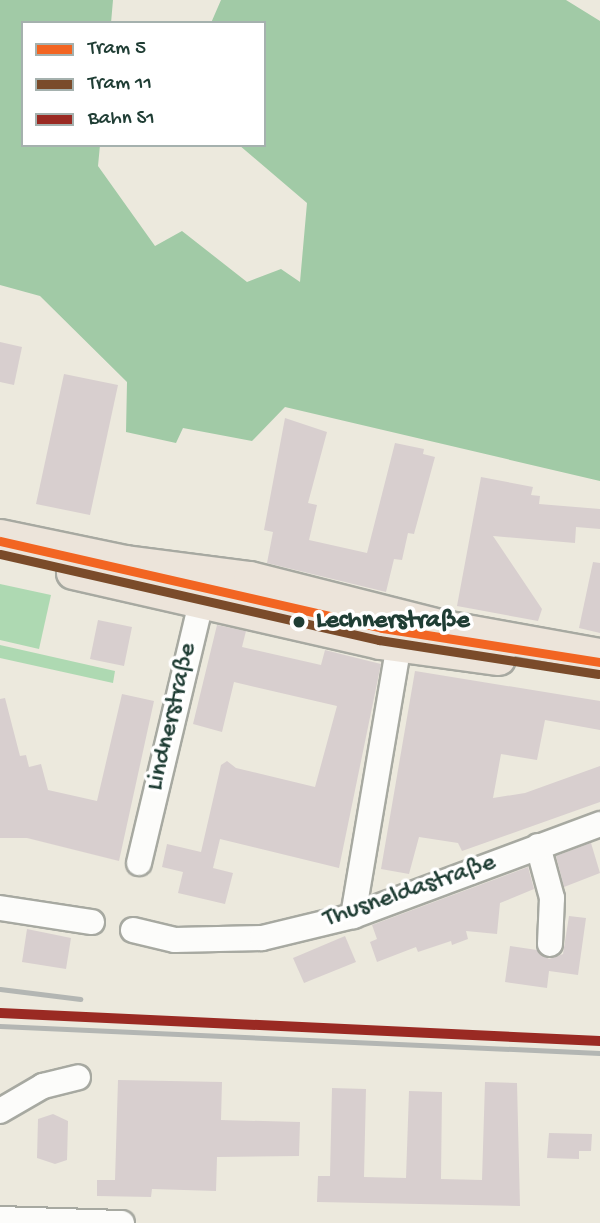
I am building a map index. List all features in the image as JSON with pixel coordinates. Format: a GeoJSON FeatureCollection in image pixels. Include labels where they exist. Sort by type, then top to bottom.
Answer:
{"type":"FeatureCollection","features":[{"type":"Feature","properties":{"kind":"main road"},"geometry":{"type":"LineString","coordinates":[[0,536],[126,562],[204,587]]}},
{"type":"Feature","properties":{"kind":"main road"},"geometry":{"type":"LineString","coordinates":[[0,557],[204,587],[600,677]]}},
{"type":"Feature","properties":{"kind":"main road"},"geometry":{"type":"LineString","coordinates":[[402,631],[466,632],[600,655]]}},
{"type":"Feature","properties":{"kind":"street","name":"Lindnerstraße"},"geometry":{"type":"LineString","coordinates":[[139,863],[204,587]]}},
{"type":"Feature","properties":{"kind":"street"},"geometry":{"type":"LineString","coordinates":[[353,916],[402,631]]}},
{"type":"Feature","properties":{"kind":"street","name":"Thusneldastraße"},"geometry":{"type":"LineString","coordinates":[[133,930],[174,940],[262,938],[353,916],[600,824]]}},
{"type":"Feature","properties":{"kind":"street"},"geometry":{"type":"LineString","coordinates":[[538,846],[552,898],[550,944]]}},
{"type":"Feature","properties":{"kind":"street"},"geometry":{"type":"LineString","coordinates":[[0,908],[92,922]]}},
{"type":"Feature","properties":{"kind":"street"},"geometry":{"type":"LineString","coordinates":[[0,1111],[43,1086],[78,1077]]}},
{"type":"Feature","properties":{"kind":"street"},"geometry":{"type":"LineString","coordinates":[[16,1220],[122,1223]]}},
{"type":"Feature","properties":{"kind":"green space"},"geometry":{"type":"Polygon","coordinates":[[[0,0],[113,0],[111,21],[21,21],[21,147],[100,147],[98,166],[155,246],[182,231],[247,282],[281,269],[300,282],[307,203],[241,147],[266,147],[266,21],[212,21],[221,0],[566,0],[600,21],[600,481],[285,407],[252,441],[183,428],[176,443],[126,432],[127,382],[40,296],[0,285],[0,0]]]}},
{"type":"Feature","properties":{"kind":"green space"},"geometry":{"type":"Polygon","coordinates":[[[0,584],[51,595],[39,649],[0,640],[0,584]]]}},
{"type":"Feature","properties":{"kind":"green space"},"geometry":{"type":"Polygon","coordinates":[[[0,645],[115,671],[113,683],[0,658],[0,645]]]}},
{"type":"Feature","properties":{"kind":"building"},"geometry":{"type":"Polygon","coordinates":[[[0,342],[22,347],[14,385],[0,382],[0,342]]]}},
{"type":"Feature","properties":{"kind":"building"},"geometry":{"type":"Polygon","coordinates":[[[64,374],[118,385],[90,515],[36,504],[64,374]]]}},
{"type":"Feature","properties":{"kind":"building"},"geometry":{"type":"Polygon","coordinates":[[[285,418],[327,432],[308,503],[317,505],[309,540],[367,553],[395,443],[424,449],[423,454],[435,457],[414,534],[408,533],[402,560],[394,559],[386,592],[267,563],[273,532],[264,530],[285,418]]]}},
{"type":"Feature","properties":{"kind":"building"},"geometry":{"type":"Polygon","coordinates":[[[481,477],[533,487],[531,495],[540,496],[539,504],[600,509],[600,529],[576,527],[575,543],[493,536],[542,609],[538,621],[457,606],[481,477]]]}},
{"type":"Feature","properties":{"kind":"building"},"geometry":{"type":"Polygon","coordinates":[[[593,562],[600,563],[600,633],[579,628],[593,562]]]}},
{"type":"Feature","properties":{"kind":"building"},"geometry":{"type":"Polygon","coordinates":[[[98,620],[132,627],[124,666],[90,659],[98,620]]]}},
{"type":"Feature","properties":{"kind":"building"},"geometry":{"type":"Polygon","coordinates":[[[217,625],[246,631],[242,647],[321,665],[325,650],[381,664],[339,868],[220,839],[213,868],[233,873],[225,904],[178,893],[183,872],[162,867],[167,844],[201,852],[221,765],[227,761],[236,768],[315,787],[337,706],[234,682],[222,732],[193,724],[217,625]]]}},
{"type":"Feature","properties":{"kind":"building"},"geometry":{"type":"Polygon","coordinates":[[[415,671],[600,701],[600,730],[545,720],[537,760],[501,754],[493,798],[525,793],[600,766],[600,802],[462,851],[458,843],[419,837],[409,874],[381,869],[415,671]]]}},
{"type":"Feature","properties":{"kind":"building"},"geometry":{"type":"Polygon","coordinates":[[[122,694],[154,701],[119,861],[27,838],[0,838],[0,699],[5,698],[20,756],[26,755],[29,767],[41,764],[48,790],[97,801],[122,694]]]}},
{"type":"Feature","properties":{"kind":"building"},"geometry":{"type":"Polygon","coordinates":[[[591,843],[600,873],[564,887],[556,856],[591,843]]]}},
{"type":"Feature","properties":{"kind":"building"},"geometry":{"type":"Polygon","coordinates":[[[528,867],[534,889],[500,903],[497,934],[466,931],[468,939],[452,945],[451,941],[418,952],[416,947],[377,962],[370,942],[377,939],[372,925],[528,867]]]}},
{"type":"Feature","properties":{"kind":"building"},"geometry":{"type":"Polygon","coordinates":[[[569,916],[586,918],[578,975],[549,971],[547,988],[505,982],[510,946],[537,950],[549,959],[563,954],[569,916]]]}},
{"type":"Feature","properties":{"kind":"building"},"geometry":{"type":"Polygon","coordinates":[[[27,929],[71,938],[66,969],[22,962],[27,929]]]}},
{"type":"Feature","properties":{"kind":"building"},"geometry":{"type":"Polygon","coordinates":[[[345,936],[356,962],[304,983],[293,958],[345,936]]]}},
{"type":"Feature","properties":{"kind":"building"},"geometry":{"type":"Polygon","coordinates":[[[118,1080],[222,1082],[221,1120],[300,1122],[299,1156],[217,1157],[216,1191],[152,1189],[151,1197],[97,1196],[97,1180],[115,1180],[118,1080]]]}},
{"type":"Feature","properties":{"kind":"building"},"geometry":{"type":"Polygon","coordinates":[[[485,1082],[517,1083],[520,1206],[317,1202],[318,1176],[330,1176],[332,1088],[366,1089],[364,1177],[406,1178],[409,1091],[442,1092],[441,1179],[482,1180],[485,1082]]]}},
{"type":"Feature","properties":{"kind":"building"},"geometry":{"type":"Polygon","coordinates":[[[53,1114],[68,1121],[67,1160],[55,1164],[37,1158],[38,1119],[53,1114]]]}},
{"type":"Feature","properties":{"kind":"building"},"geometry":{"type":"Polygon","coordinates":[[[549,1133],[592,1134],[591,1151],[579,1151],[579,1159],[547,1158],[549,1133]]]}},
{"type":"Feature","properties":{"kind":"railway"},"geometry":{"type":"LineString","coordinates":[[0,989],[80,999]]}},
{"type":"Feature","properties":{"kind":"railway"},"geometry":{"type":"LineString","coordinates":[[0,1026],[600,1053]]}},
{"type":"Feature","properties":{"kind":"tram line","name":"5"},"geometry":{"type":"LineString","coordinates":[[0,541],[382,628],[600,662]]}},
{"type":"Feature","properties":{"kind":"tram line","name":"11"},"geometry":{"type":"LineString","coordinates":[[0,554],[379,640],[598,674]]}},
{"type":"Feature","properties":{"kind":"rail line","name":"S1"},"geometry":{"type":"LineString","coordinates":[[0,1013],[600,1041]]}},
{"type":"Feature","properties":{"kind":"place","name":"Lechnerstraße"},"geometry":{"type":"Point","coordinates":[299,622]}}]}
